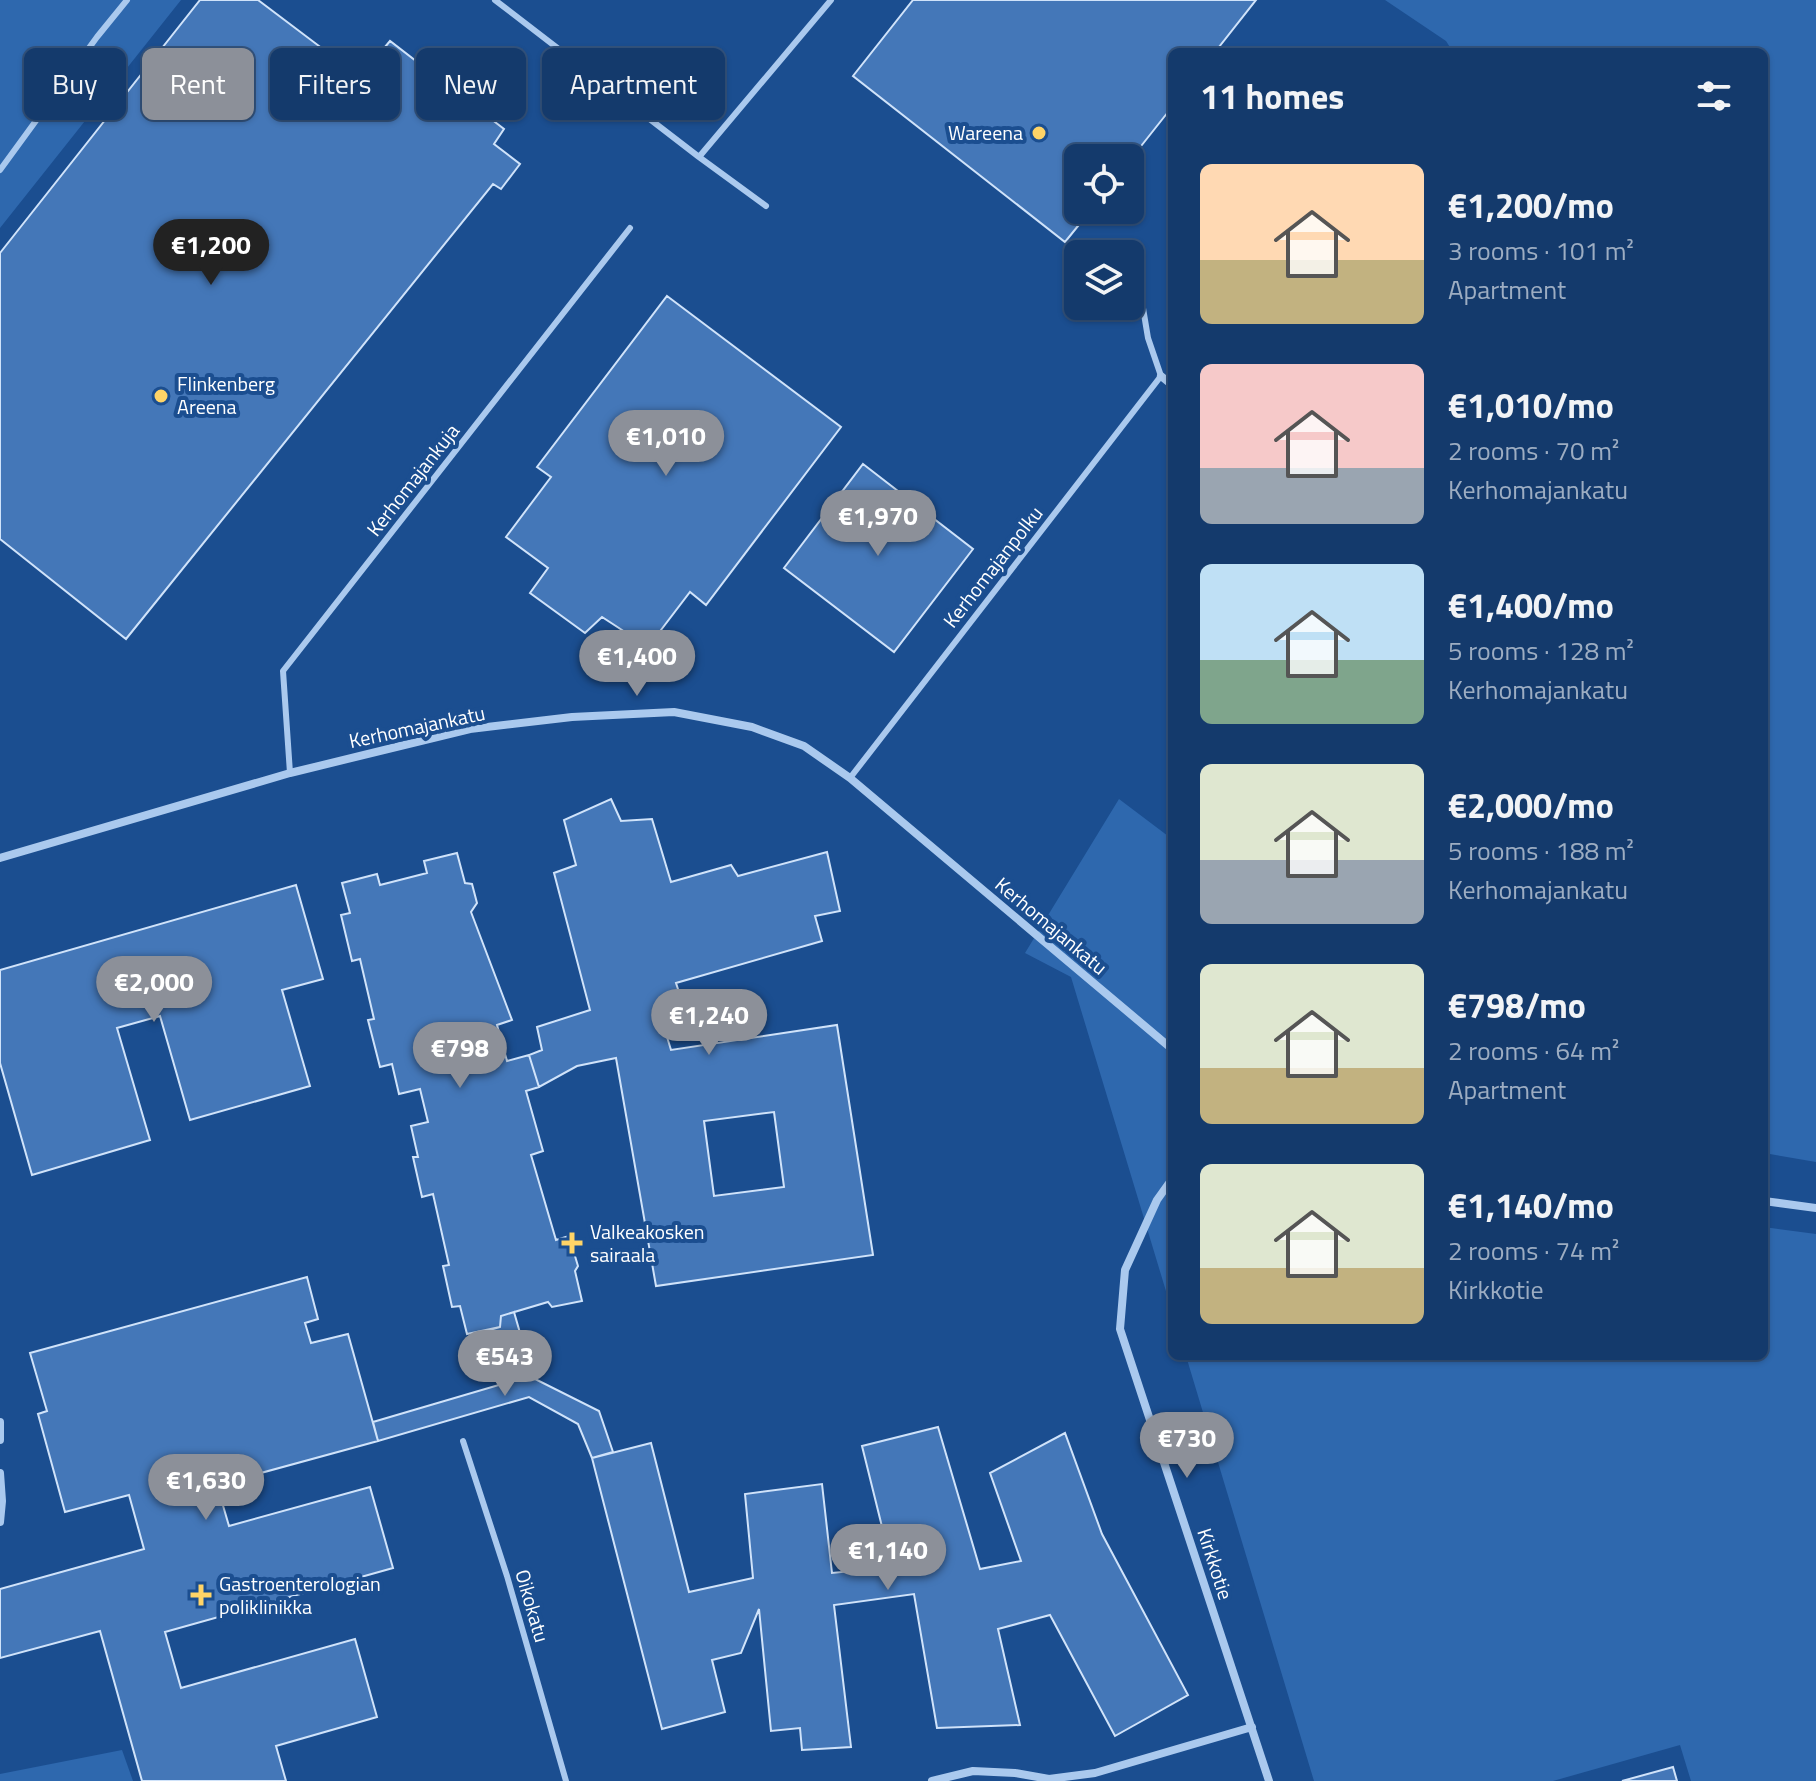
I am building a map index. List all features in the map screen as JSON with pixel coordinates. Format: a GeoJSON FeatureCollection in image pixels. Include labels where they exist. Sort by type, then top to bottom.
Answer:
{"type":"FeatureCollection","features":[{"type":"Feature","properties":{"kind":"street"},"geometry":{"type":"LineString","coordinates":[[1161,376],[1168,382]]}},
{"type":"Feature","properties":{"kind":"street","name":"Kerhomajankatu"},"geometry":{"type":"LineString","coordinates":[[0,858],[290,773],[470,729],[572,717],[674,712],[752,727],[804,746],[850,778],[1168,1046]]}},
{"type":"Feature","properties":{"kind":"street","name":"Kirkkotie"},"geometry":{"type":"LineString","coordinates":[[1168,1185],[1157,1200],[1125,1270],[1120,1329],[1269,1781]]}},
{"type":"Feature","properties":{"kind":"street"},"geometry":{"type":"LineString","coordinates":[[1768,1202],[1816,1208]]}},
{"type":"Feature","properties":{"kind":"street"},"geometry":{"type":"LineString","coordinates":[[0,1422],[0,1440]]}},
{"type":"Feature","properties":{"kind":"street"},"geometry":{"type":"LineString","coordinates":[[0,1473],[0,1522]]}},
{"type":"Feature","properties":{"kind":"street"},"geometry":{"type":"LineString","coordinates":[[932,1781],[973,1771],[1015,1773],[1049,1779],[1095,1773],[1252,1727]]}},
{"type":"Feature","properties":{"kind":"lane"},"geometry":{"type":"LineString","coordinates":[[0,170],[127,0]]}},
{"type":"Feature","properties":{"kind":"lane"},"geometry":{"type":"LineString","coordinates":[[495,0],[766,206]]}},
{"type":"Feature","properties":{"kind":"lane"},"geometry":{"type":"LineString","coordinates":[[699,157],[831,0]]}},
{"type":"Feature","properties":{"kind":"lane","name":"Kerhomajankuja"},"geometry":{"type":"LineString","coordinates":[[290,773],[283,671],[630,228]]}},
{"type":"Feature","properties":{"kind":"lane"},"geometry":{"type":"LineString","coordinates":[[1144,314],[1148,338],[1161,376]]}},
{"type":"Feature","properties":{"kind":"lane","name":"Kerhomajanpolku"},"geometry":{"type":"LineString","coordinates":[[850,778],[1161,376]]}},
{"type":"Feature","properties":{"kind":"lane","name":"Oikokatu"},"geometry":{"type":"LineString","coordinates":[[463,1441],[507,1576],[566,1781]]}},
{"type":"Feature","properties":{"kind":"shaded area"},"geometry":{"type":"Polygon","coordinates":[[[0,0],[181,0],[126,69],[126,48],[24,48],[24,120],[86,120],[0,228],[0,0]]]}},
{"type":"Feature","properties":{"kind":"shaded area"},"geometry":{"type":"Polygon","coordinates":[[[1385,0],[1816,0],[1816,1162],[1768,1154],[1768,48],[1450,48],[1446,41],[1385,0]]]}},
{"type":"Feature","properties":{"kind":"shaded area"},"geometry":{"type":"Polygon","coordinates":[[[1119,799],[1168,836],[1168,1298],[1071,977],[1025,953],[1119,799]]]}},
{"type":"Feature","properties":{"kind":"shaded area"},"geometry":{"type":"Polygon","coordinates":[[[1768,1228],[1816,1234],[1816,1781],[1691,1781],[1680,1745],[1553,1781],[1314,1781],[1187,1360],[1768,1360],[1768,1228]]]}},
{"type":"Feature","properties":{"kind":"shaded area"},"geometry":{"type":"Polygon","coordinates":[[[122,1750],[133,1781],[0,1781],[0,1774],[122,1750]]]}},
{"type":"Feature","properties":{"kind":"building","name":"Flinkenberg Areena"},"geometry":{"type":"Polygon","coordinates":[[[200,0],[258,0],[322,48],[270,48],[270,120],[400,120],[400,49],[416,61],[416,120],[492,120],[504,129],[494,144],[520,164],[501,189],[493,184],[126,639],[0,539],[0,253],[105,120],[126,120],[126,94],[142,73],[142,120],[254,120],[254,48],[162,48],[200,0]]]}},
{"type":"Feature","properties":{"kind":"building","name":"Wareena"},"geometry":{"type":"Polygon","coordinates":[[[913,0],[1256,0],[1218,48],[1168,48],[1168,112],[1143,144],[1064,144],[1064,224],[1080,224],[1064,241],[853,76],[913,0]]]}},
{"type":"Feature","properties":{"kind":"building","name":"Flinkenberg Areena"},"geometry":{"type":"Polygon","coordinates":[[[390,41],[399,48],[384,48],[390,41]]]}},
{"type":"Feature","properties":{"kind":"building"},"geometry":{"type":"Polygon","coordinates":[[[667,296],[841,427],[706,605],[690,592],[648,647],[602,617],[585,633],[530,593],[548,568],[506,537],[551,477],[537,467],[667,296]]]}},
{"type":"Feature","properties":{"kind":"building"},"geometry":{"type":"Polygon","coordinates":[[[863,464],[973,549],[894,652],[784,568],[863,464]]]}},
{"type":"Feature","properties":{"kind":"building"},"geometry":{"type":"Polygon","coordinates":[[[611,799],[621,821],[652,819],[671,882],[731,865],[738,876],[827,852],[840,911],[815,916],[822,941],[676,983],[688,1020],[664,1027],[671,1050],[837,1025],[873,1255],[656,1286],[616,1058],[577,1066],[539,1087],[529,1055],[542,1050],[537,1027],[590,1010],[554,873],[576,865],[564,820],[611,799]],[[774,1112],[704,1121],[714,1196],[784,1187],[774,1112]]]}},
{"type":"Feature","properties":{"kind":"building"},"geometry":{"type":"Polygon","coordinates":[[[457,853],[465,883],[472,884],[477,903],[471,912],[512,1020],[497,1025],[507,1061],[529,1055],[539,1087],[526,1091],[543,1151],[531,1155],[556,1240],[569,1236],[578,1266],[575,1271],[582,1301],[552,1307],[548,1302],[501,1316],[500,1327],[467,1334],[460,1306],[452,1307],[443,1266],[449,1265],[433,1194],[422,1197],[413,1157],[418,1157],[411,1126],[428,1122],[420,1089],[399,1094],[392,1064],[380,1067],[368,1020],[374,1019],[360,959],[352,961],[341,915],[350,913],[342,883],[377,874],[380,885],[427,873],[424,861],[457,853]]]}},
{"type":"Feature","properties":{"kind":"building"},"geometry":{"type":"Polygon","coordinates":[[[296,885],[323,979],[282,990],[310,1086],[190,1120],[160,1016],[117,1028],[150,1140],[32,1175],[0,1063],[0,970],[296,885]]]}},
{"type":"Feature","properties":{"kind":"building"},"geometry":{"type":"Polygon","coordinates":[[[307,1277],[318,1319],[305,1323],[311,1343],[348,1334],[378,1441],[217,1485],[229,1526],[370,1487],[393,1568],[165,1632],[181,1688],[355,1639],[377,1717],[276,1746],[286,1781],[142,1781],[100,1631],[0,1658],[0,1589],[144,1549],[129,1495],[65,1512],[38,1414],[47,1411],[30,1353],[307,1277]]]}},
{"type":"Feature","properties":{"kind":"building"},"geometry":{"type":"Polygon","coordinates":[[[514,1312],[533,1378],[599,1411],[613,1452],[592,1458],[578,1424],[529,1397],[378,1441],[373,1422],[509,1382],[493,1329],[500,1327],[501,1316],[514,1312]]]}},
{"type":"Feature","properties":{"kind":"building"},"geometry":{"type":"Polygon","coordinates":[[[938,1427],[980,1569],[1021,1561],[990,1473],[1065,1433],[1102,1534],[1188,1695],[1115,1736],[1050,1615],[998,1629],[1020,1725],[937,1728],[914,1594],[834,1605],[851,1747],[802,1750],[800,1728],[771,1731],[759,1609],[741,1653],[712,1660],[725,1712],[662,1729],[592,1458],[651,1443],[689,1592],[753,1578],[745,1494],[822,1484],[832,1573],[892,1567],[862,1446],[938,1427]]]}},
{"type":"Feature","properties":{"kind":"building"},"geometry":{"type":"Polygon","coordinates":[[[1673,1767],[1677,1781],[1622,1781],[1673,1767]]]}},
{"type":"Feature","properties":{"kind":"place","name":"Wareena"},"geometry":{"type":"Point","coordinates":[1039,133]}},
{"type":"Feature","properties":{"kind":"place","name":"Flinkenberg Areena"},"geometry":{"type":"Point","coordinates":[161,396]}},
{"type":"Feature","properties":{"kind":"place","name":"Valkeakosken sairaala"},"geometry":{"type":"Point","coordinates":[572,1243]}},
{"type":"Feature","properties":{"kind":"place","name":"Gastroenterologian poliklinikka"},"geometry":{"type":"Point","coordinates":[201,1595]}}]}
